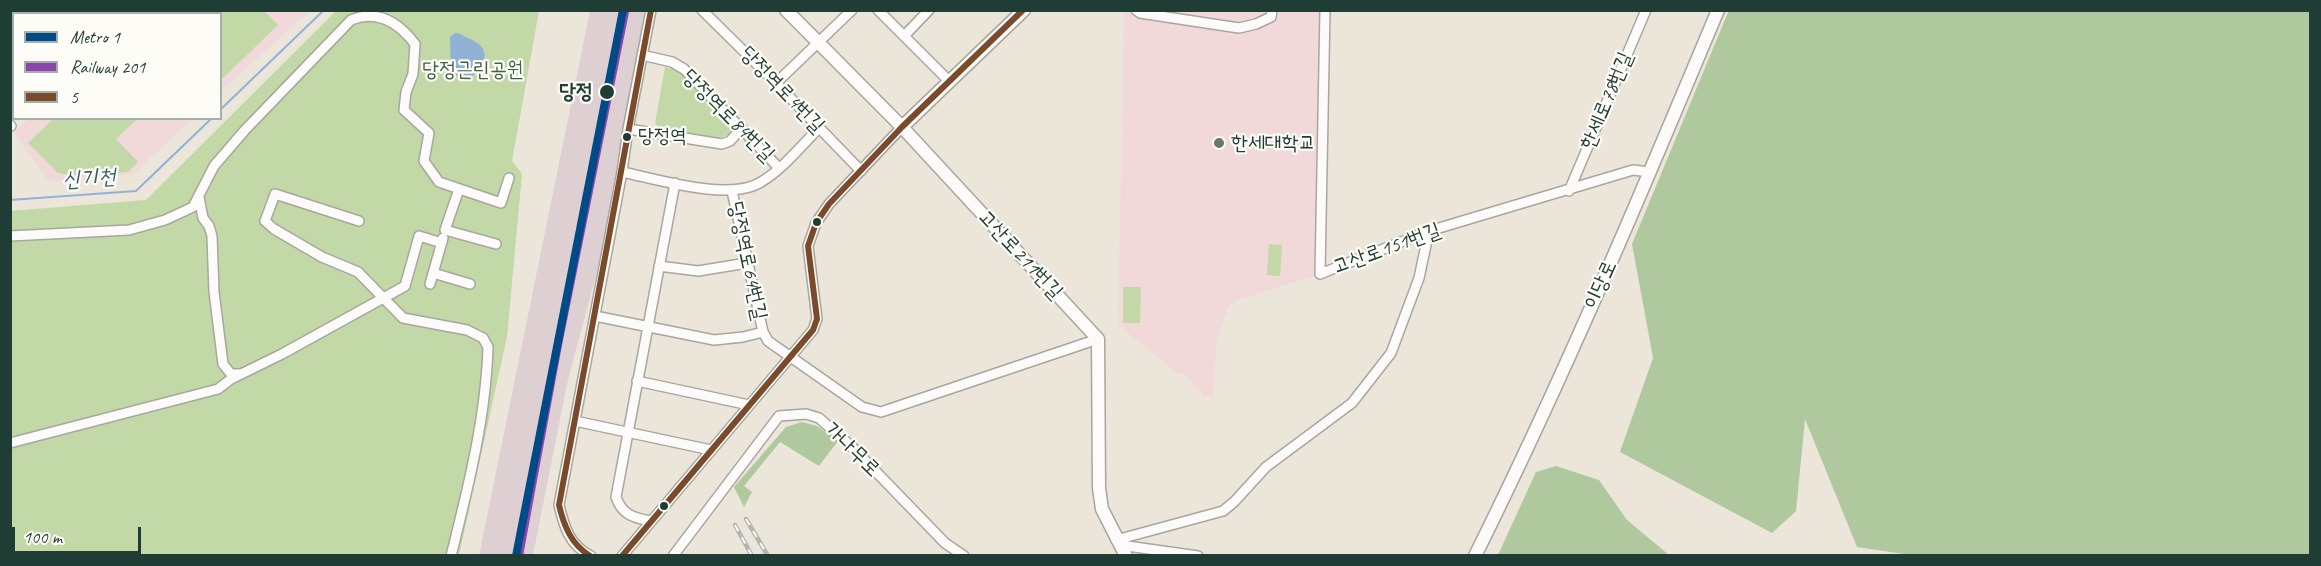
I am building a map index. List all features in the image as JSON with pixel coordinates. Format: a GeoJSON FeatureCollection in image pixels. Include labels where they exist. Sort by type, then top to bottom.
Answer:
{"type":"FeatureCollection","features":[{"type":"Feature","properties":{"kind":"street"},"geometry":{"type":"LineString","coordinates":[[591,555],[586,553],[565,532],[559,505],[651,10]]}},
{"type":"Feature","properties":{"kind":"street","name":"당정역로4번길"},"geometry":{"type":"LineString","coordinates":[[702,10],[861,171]]}},
{"type":"Feature","properties":{"kind":"street","name":"고산로211번길"},"geometry":{"type":"LineString","coordinates":[[786,10],[903,127],[1098,339]]}},
{"type":"Feature","properties":{"kind":"street"},"geometry":{"type":"LineString","coordinates":[[776,83],[852,10]]}},
{"type":"Feature","properties":{"kind":"street"},"geometry":{"type":"LineString","coordinates":[[878,10],[950,81]]}},
{"type":"Feature","properties":{"kind":"street"},"geometry":{"type":"LineString","coordinates":[[904,36],[929,10]]}},
{"type":"Feature","properties":{"kind":"street"},"geometry":{"type":"LineString","coordinates":[[622,555],[813,330],[817,319],[808,246],[816,223],[829,204],[903,127],[1024,10]]}},
{"type":"Feature","properties":{"kind":"street"},"geometry":{"type":"LineString","coordinates":[[1136,10],[1140,13],[1239,27],[1270,17],[1272,10]]}},
{"type":"Feature","properties":{"kind":"street","name":"고산로151번길"},"geometry":{"type":"LineString","coordinates":[[1325,10],[1320,274],[1429,231],[1633,170],[1650,172]]}},
{"type":"Feature","properties":{"kind":"street","name":"한세로78번길"},"geometry":{"type":"LineString","coordinates":[[1569,191],[1646,10]]}},
{"type":"Feature","properties":{"kind":"street","name":"이당로"},"geometry":{"type":"LineString","coordinates":[[1475,555],[1518,470],[1650,172],[1718,10]]}},
{"type":"Feature","properties":{"kind":"street"},"geometry":{"type":"LineString","coordinates":[[10,236],[129,230],[165,220],[193,207],[214,166],[245,130],[351,20],[360,16],[384,18],[407,33],[415,44],[413,74],[405,92],[404,110],[429,133],[424,161],[438,182],[501,203],[509,178]]}},
{"type":"Feature","properties":{"kind":"street","name":"당정역로84번길"},"geometry":{"type":"LineString","coordinates":[[642,56],[672,62],[684,69],[779,168]]}},
{"type":"Feature","properties":{"kind":"street"},"geometry":{"type":"LineString","coordinates":[[628,129],[722,144],[730,141],[742,128]]}},
{"type":"Feature","properties":{"kind":"street"},"geometry":{"type":"LineString","coordinates":[[622,172],[715,191],[732,191],[760,183],[779,168],[818,129]]}},
{"type":"Feature","properties":{"kind":"street"},"geometry":{"type":"LineString","coordinates":[[651,521],[632,517],[620,507],[616,497],[675,183]]}},
{"type":"Feature","properties":{"kind":"street"},"geometry":{"type":"LineString","coordinates":[[430,284],[459,189]]}},
{"type":"Feature","properties":{"kind":"street","name":"당정역로64번길"},"geometry":{"type":"LineString","coordinates":[[732,191],[763,332],[768,341],[862,407],[881,412],[1098,339]]}},
{"type":"Feature","properties":{"kind":"street"},"geometry":{"type":"LineString","coordinates":[[359,221],[275,194],[265,220],[274,229],[322,257],[358,272],[403,318],[467,330],[483,338],[488,347],[475,447],[465,502],[451,555]]}},
{"type":"Feature","properties":{"kind":"street"},"geometry":{"type":"LineString","coordinates":[[199,196],[203,218],[210,226],[212,236],[214,292],[223,364],[231,374],[240,374]]}},
{"type":"Feature","properties":{"kind":"street"},"geometry":{"type":"LineString","coordinates":[[446,230],[496,244]]}},
{"type":"Feature","properties":{"kind":"street"},"geometry":{"type":"LineString","coordinates":[[1121,547],[1223,511],[1266,467],[1352,403],[1391,353],[1419,278],[1429,231]]}},
{"type":"Feature","properties":{"kind":"street"},"geometry":{"type":"LineString","coordinates":[[10,443],[218,389],[240,374],[282,354],[405,286],[419,236],[442,243]]}},
{"type":"Feature","properties":{"kind":"street"},"geometry":{"type":"LineString","coordinates":[[659,266],[698,271],[747,263]]}},
{"type":"Feature","properties":{"kind":"street"},"geometry":{"type":"LineString","coordinates":[[433,273],[470,284]]}},
{"type":"Feature","properties":{"kind":"street","name":"당정역로64번길"},"geometry":{"type":"LineString","coordinates":[[595,315],[714,340],[763,332]]}},
{"type":"Feature","properties":{"kind":"street"},"geometry":{"type":"LineString","coordinates":[[1098,339],[1100,360],[1099,488],[1102,509],[1121,547]]}},
{"type":"Feature","properties":{"kind":"street"},"geometry":{"type":"LineString","coordinates":[[638,381],[749,405]]}},
{"type":"Feature","properties":{"kind":"street","name":"가나무로"},"geometry":{"type":"LineString","coordinates":[[673,555],[779,416],[806,414],[819,418],[852,447],[945,543],[964,555]]}},
{"type":"Feature","properties":{"kind":"street"},"geometry":{"type":"LineString","coordinates":[[575,421],[711,450]]}},
{"type":"Feature","properties":{"kind":"street"},"geometry":{"type":"LineString","coordinates":[[1121,547],[1198,555]]}},
{"type":"Feature","properties":{"kind":"shaded area"},"geometry":{"type":"Polygon","coordinates":[[[134,10],[310,11],[222,90],[222,12],[132,12],[134,10]]]}},
{"type":"Feature","properties":{"kind":"shaded area"},"geometry":{"type":"Polygon","coordinates":[[[590,11],[647,11],[602,252],[567,384],[533,555],[479,556],[590,11]]]}},
{"type":"Feature","properties":{"kind":"shaded area","name":"한세대학교"},"geometry":{"type":"Polygon","coordinates":[[[1124,11],[1319,11],[1316,275],[1235,301],[1228,308],[1217,339],[1213,397],[1204,396],[1184,374],[1177,373],[1118,325],[1124,11]]]}},
{"type":"Feature","properties":{"kind":"shaded area"},"geometry":{"type":"Polygon","coordinates":[[[27,120],[192,120],[133,174],[92,179],[48,181],[14,133],[27,120]]]}},
{"type":"Feature","properties":{"kind":"green space"},"geometry":{"type":"Polygon","coordinates":[[[1729,10],[2310,11],[2310,555],[1917,556],[1857,547],[1805,419],[1796,511],[1772,533],[1620,452],[1653,358],[1632,244],[1729,10]]]}},
{"type":"Feature","properties":{"kind":"green space"},"geometry":{"type":"Polygon","coordinates":[[[264,11],[278,25],[223,78],[222,12],[157,12],[264,11]]]}},
{"type":"Feature","properties":{"kind":"green space","name":"당정근린공원"},"geometry":{"type":"Polygon","coordinates":[[[336,11],[539,11],[512,161],[522,174],[507,337],[459,555],[11,555],[10,211],[146,200],[336,11]]]}},
{"type":"Feature","properties":{"kind":"green space"},"geometry":{"type":"Polygon","coordinates":[[[665,67],[682,72],[735,130],[719,138],[709,138],[660,129],[655,123],[665,67]]]}},
{"type":"Feature","properties":{"kind":"green space"},"geometry":{"type":"Polygon","coordinates":[[[52,120],[136,120],[116,139],[138,162],[128,172],[78,176],[58,173],[28,143],[52,120]]]}},
{"type":"Feature","properties":{"kind":"green space"},"geometry":{"type":"Polygon","coordinates":[[[1269,244],[1282,245],[1280,276],[1267,275],[1269,244]]]}},
{"type":"Feature","properties":{"kind":"green space"},"geometry":{"type":"Polygon","coordinates":[[[1123,287],[1141,287],[1140,323],[1123,323],[1123,287]]]}},
{"type":"Feature","properties":{"kind":"green space"},"geometry":{"type":"Polygon","coordinates":[[[802,422],[817,426],[838,441],[819,466],[780,442],[744,486],[752,492],[744,507],[734,487],[786,427],[802,422]]]}},
{"type":"Feature","properties":{"kind":"green space"},"geometry":{"type":"Polygon","coordinates":[[[1556,466],[1599,480],[1627,520],[1669,555],[1498,555],[1536,472],[1556,466]]]}},
{"type":"Feature","properties":{"kind":"water"},"geometry":{"type":"Polygon","coordinates":[[[455,33],[476,42],[484,51],[481,66],[471,78],[454,75],[451,70],[450,37],[455,33]]]}},
{"type":"Feature","properties":{"kind":"waterway","name":"신기천"},"geometry":{"type":"LineString","coordinates":[[222,108],[324,10]]}},
{"type":"Feature","properties":{"kind":"waterway","name":"신기천"},"geometry":{"type":"LineString","coordinates":[[10,200],[136,191],[210,120]]}},
{"type":"Feature","properties":{"kind":"railway"},"geometry":{"type":"LineString","coordinates":[[746,519],[768,556]]}},
{"type":"Feature","properties":{"kind":"railway"},"geometry":{"type":"LineString","coordinates":[[735,525],[752,556]]}},
{"type":"Feature","properties":{"kind":"metro line","name":"1"},"geometry":{"type":"LineString","coordinates":[[516,556],[623,10]]}},
{"type":"Feature","properties":{"kind":"rail line","name":"201"},"geometry":{"type":"LineString","coordinates":[[519,556],[558,345],[625,12]]}},
{"type":"Feature","properties":{"kind":"transit line","name":"5"},"geometry":{"type":"LineString","coordinates":[[590,556],[569,534],[559,505],[651,10]]}},
{"type":"Feature","properties":{"kind":"transit line","name":"5"},"geometry":{"type":"LineString","coordinates":[[622,556],[813,330],[817,319],[808,246],[816,223],[829,204],[902,127],[1023,10]]}},
{"type":"Feature","properties":{"kind":"place","name":"당정"},"geometry":{"type":"Point","coordinates":[607,92]}},
{"type":"Feature","properties":{"kind":"place","name":"당정역"},"geometry":{"type":"Point","coordinates":[627,137]}},
{"type":"Feature","properties":{"kind":"place","name":"한세대학교"},"geometry":{"type":"Point","coordinates":[1219,143]}}]}
